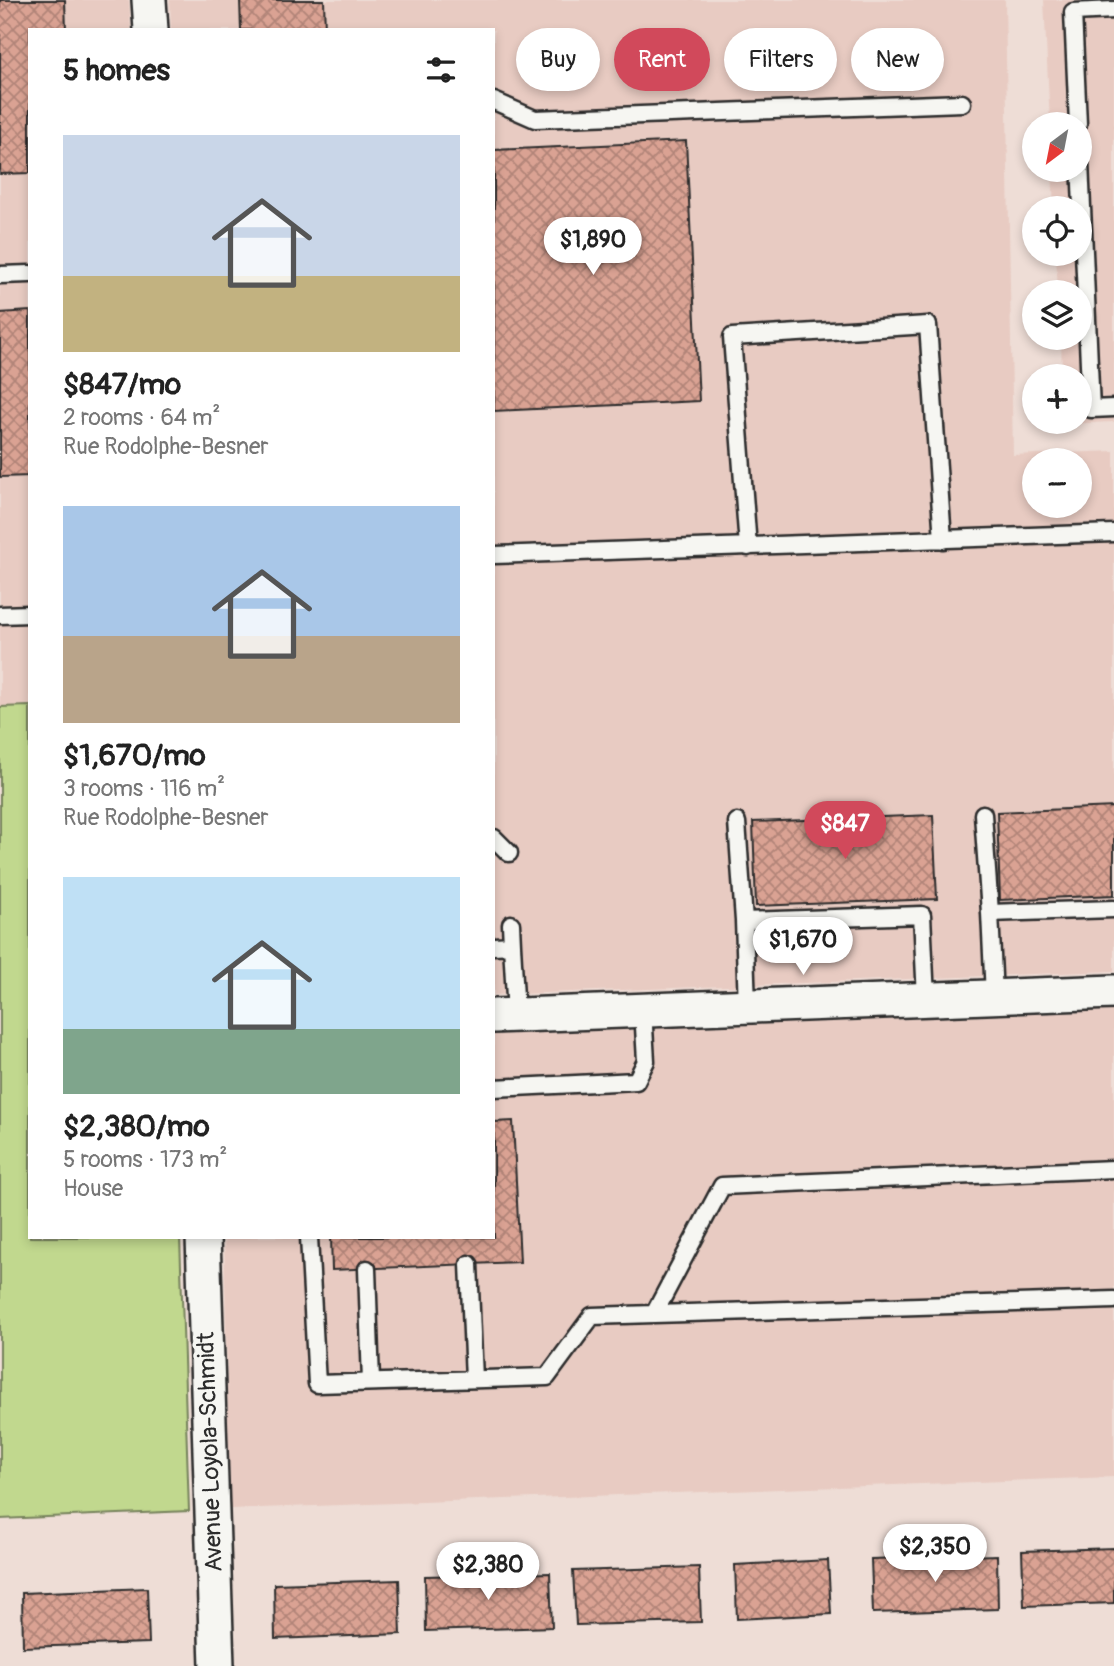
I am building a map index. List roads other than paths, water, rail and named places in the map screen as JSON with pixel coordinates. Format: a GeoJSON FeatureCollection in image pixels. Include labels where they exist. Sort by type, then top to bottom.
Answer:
{"type":"FeatureCollection","features":[{"type":"Feature","properties":{"kind":"street"},"geometry":{"type":"LineString","coordinates":[[149,0],[151,28]]}},
{"type":"Feature","properties":{"kind":"street"},"geometry":{"type":"LineString","coordinates":[[505,1016],[1114,992]]}},
{"type":"Feature","properties":{"kind":"street","name":"Avenue Loyola-Schmidt"},"geometry":{"type":"LineString","coordinates":[[203,1239],[217,1666]]}},
{"type":"Feature","properties":{"kind":"lane"},"geometry":{"type":"LineString","coordinates":[[1077,112],[1073,12],[1114,10]]}},
{"type":"Feature","properties":{"kind":"lane"},"geometry":{"type":"LineString","coordinates":[[495,101],[535,118],[962,103]]}},
{"type":"Feature","properties":{"kind":"lane"},"geometry":{"type":"LineString","coordinates":[[1081,182],[1091,409],[1114,408]]}},
{"type":"Feature","properties":{"kind":"lane"},"geometry":{"type":"LineString","coordinates":[[0,275],[28,274]]}},
{"type":"Feature","properties":{"kind":"lane"},"geometry":{"type":"LineString","coordinates":[[748,547],[732,337],[928,325],[943,540]]}},
{"type":"Feature","properties":{"kind":"lane"},"geometry":{"type":"LineString","coordinates":[[495,555],[1114,533]]}},
{"type":"Feature","properties":{"kind":"lane"},"geometry":{"type":"LineString","coordinates":[[0,615],[28,614]]}},
{"type":"Feature","properties":{"kind":"lane"},"geometry":{"type":"LineString","coordinates":[[983,814],[994,996]]}},
{"type":"Feature","properties":{"kind":"lane"},"geometry":{"type":"LineString","coordinates":[[737,822],[747,1006]]}},
{"type":"Feature","properties":{"kind":"lane"},"geometry":{"type":"LineString","coordinates":[[495,839],[509,853]]}},
{"type":"Feature","properties":{"kind":"lane"},"geometry":{"type":"LineString","coordinates":[[990,913],[1114,909]]}},
{"type":"Feature","properties":{"kind":"lane"},"geometry":{"type":"LineString","coordinates":[[744,921],[922,915],[926,999]]}},
{"type":"Feature","properties":{"kind":"lane"},"geometry":{"type":"LineString","coordinates":[[505,1016],[512,945],[511,924]]}},
{"type":"Feature","properties":{"kind":"lane"},"geometry":{"type":"LineString","coordinates":[[495,946],[512,945]]}},
{"type":"Feature","properties":{"kind":"lane"},"geometry":{"type":"LineString","coordinates":[[495,1088],[636,1081],[646,1061],[643,1010]]}},
{"type":"Feature","properties":{"kind":"lane"},"geometry":{"type":"LineString","coordinates":[[654,1314],[722,1186],[1114,1169]]}},
{"type":"Feature","properties":{"kind":"lane"},"geometry":{"type":"LineString","coordinates":[[309,1239],[317,1384],[547,1377],[592,1317],[1114,1300]]}},
{"type":"Feature","properties":{"kind":"lane"},"geometry":{"type":"LineString","coordinates":[[469,1264],[474,1379]]}},
{"type":"Feature","properties":{"kind":"lane"},"geometry":{"type":"LineString","coordinates":[[367,1269],[371,1382]]}}]}
